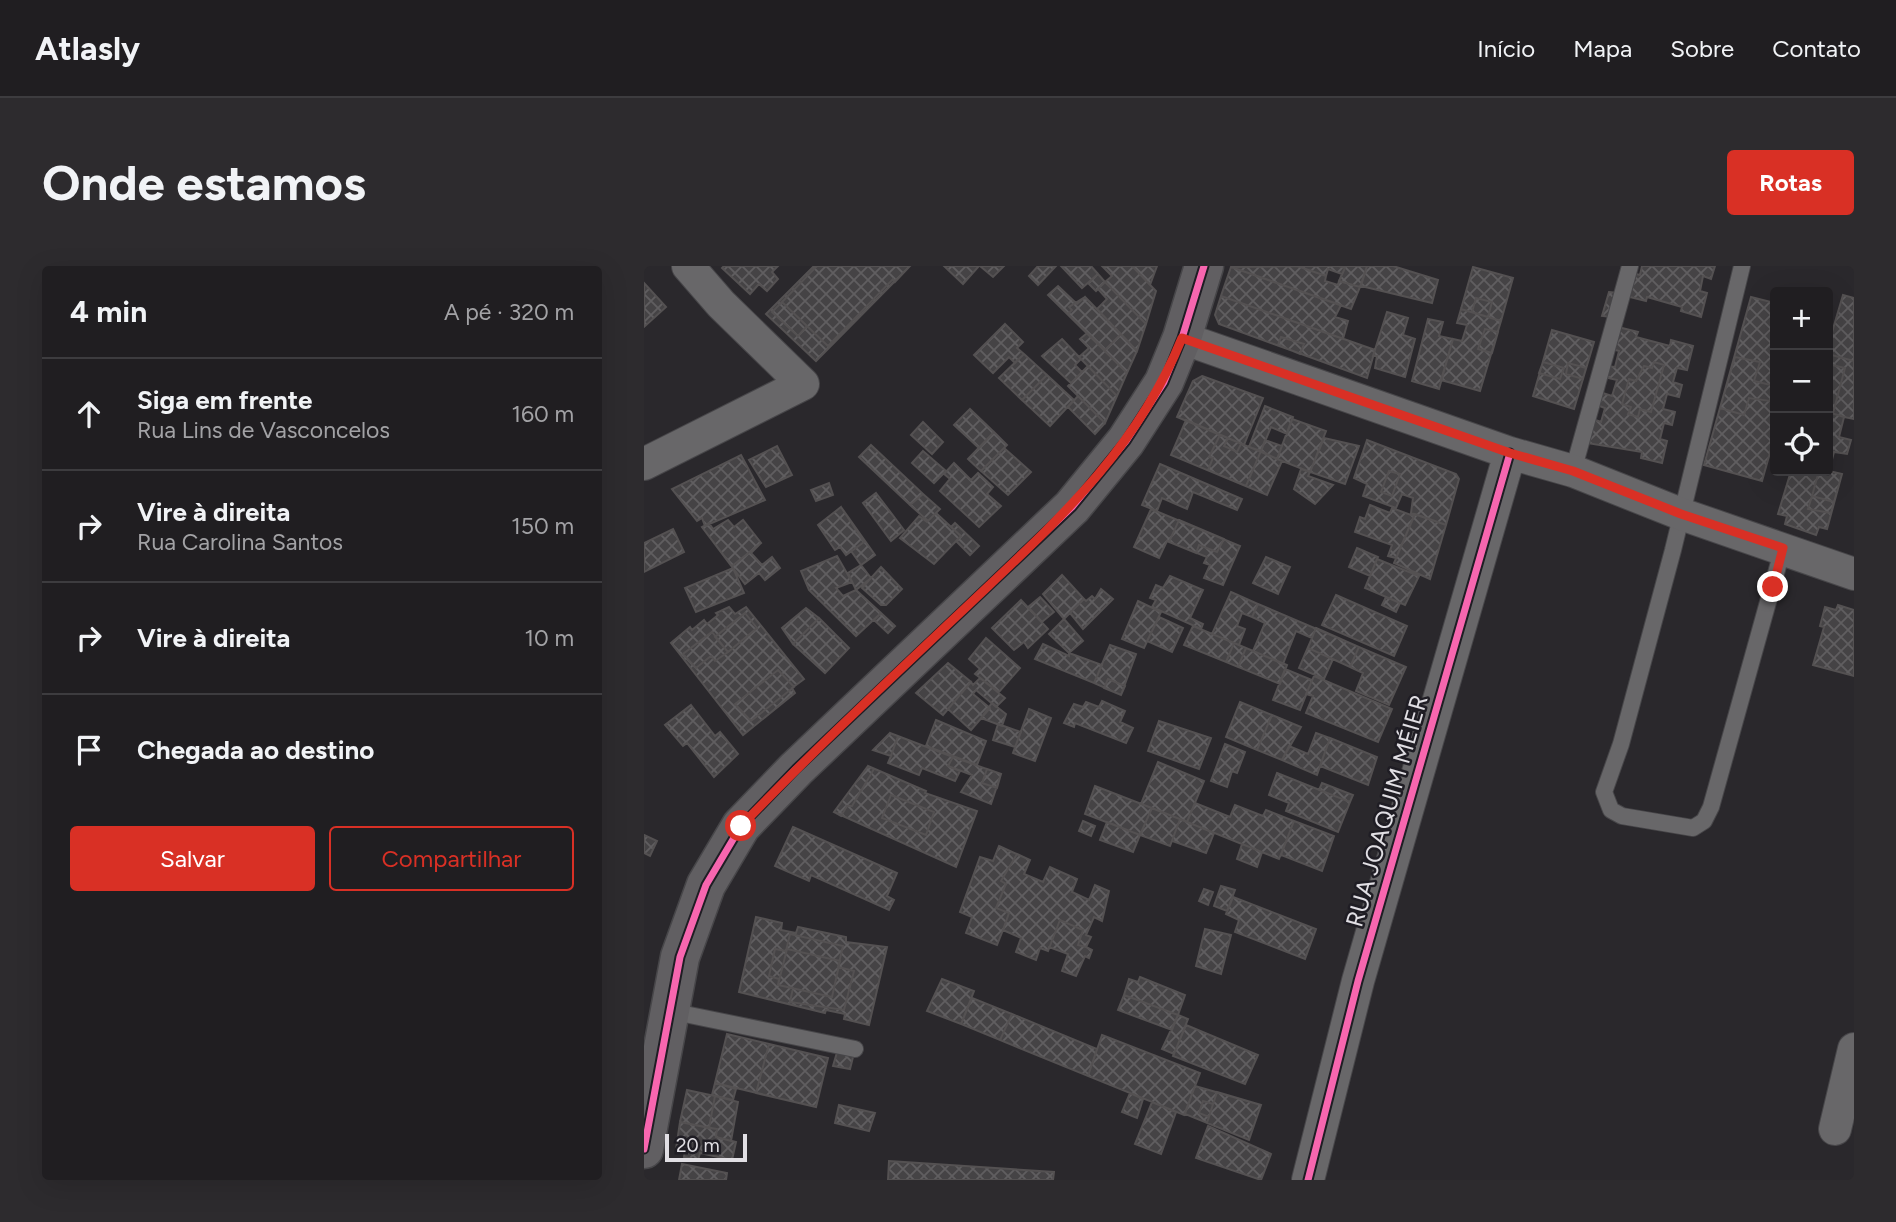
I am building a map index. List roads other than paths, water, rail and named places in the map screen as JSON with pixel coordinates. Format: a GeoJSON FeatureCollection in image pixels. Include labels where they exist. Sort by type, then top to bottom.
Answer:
{"type":"FeatureCollection","features":[{"type":"Feature","properties":{"kind":"street"},"geometry":{"type":"LineString","coordinates":[[644,464],[803,384],[721,304],[688,266]]}},
{"type":"Feature","properties":{"kind":"street"},"geometry":{"type":"LineString","coordinates":[[644,1149],[680,957],[706,885],[741,826],[796,769],[1072,507],[1141,417],[1164,382],[1182,338],[1204,266]]}},
{"type":"Feature","properties":{"kind":"street"},"geometry":{"type":"LineString","coordinates":[[1182,338],[1510,453],[1573,471],[1681,514],[1854,574]]}},
{"type":"Feature","properties":{"kind":"street","name":"RUA JOAQUIM MÉIER"},"geometry":{"type":"LineString","coordinates":[[1308,1180],[1358,981],[1510,453]]}},
{"type":"Feature","properties":{"kind":"street"},"geometry":{"type":"LineString","coordinates":[[1835,1129],[1854,1049]]}},
{"type":"Feature","properties":{"kind":"lane"},"geometry":{"type":"LineString","coordinates":[[1573,471],[1630,266]]}},
{"type":"Feature","properties":{"kind":"lane"},"geometry":{"type":"LineString","coordinates":[[1742,266],[1621,744],[1604,792],[1611,810],[1622,816],[1693,828],[1704,821],[1711,807],[1783,548]]}},
{"type":"Feature","properties":{"kind":"lane"},"geometry":{"type":"LineString","coordinates":[[670,1011],[855,1049]]}}]}
